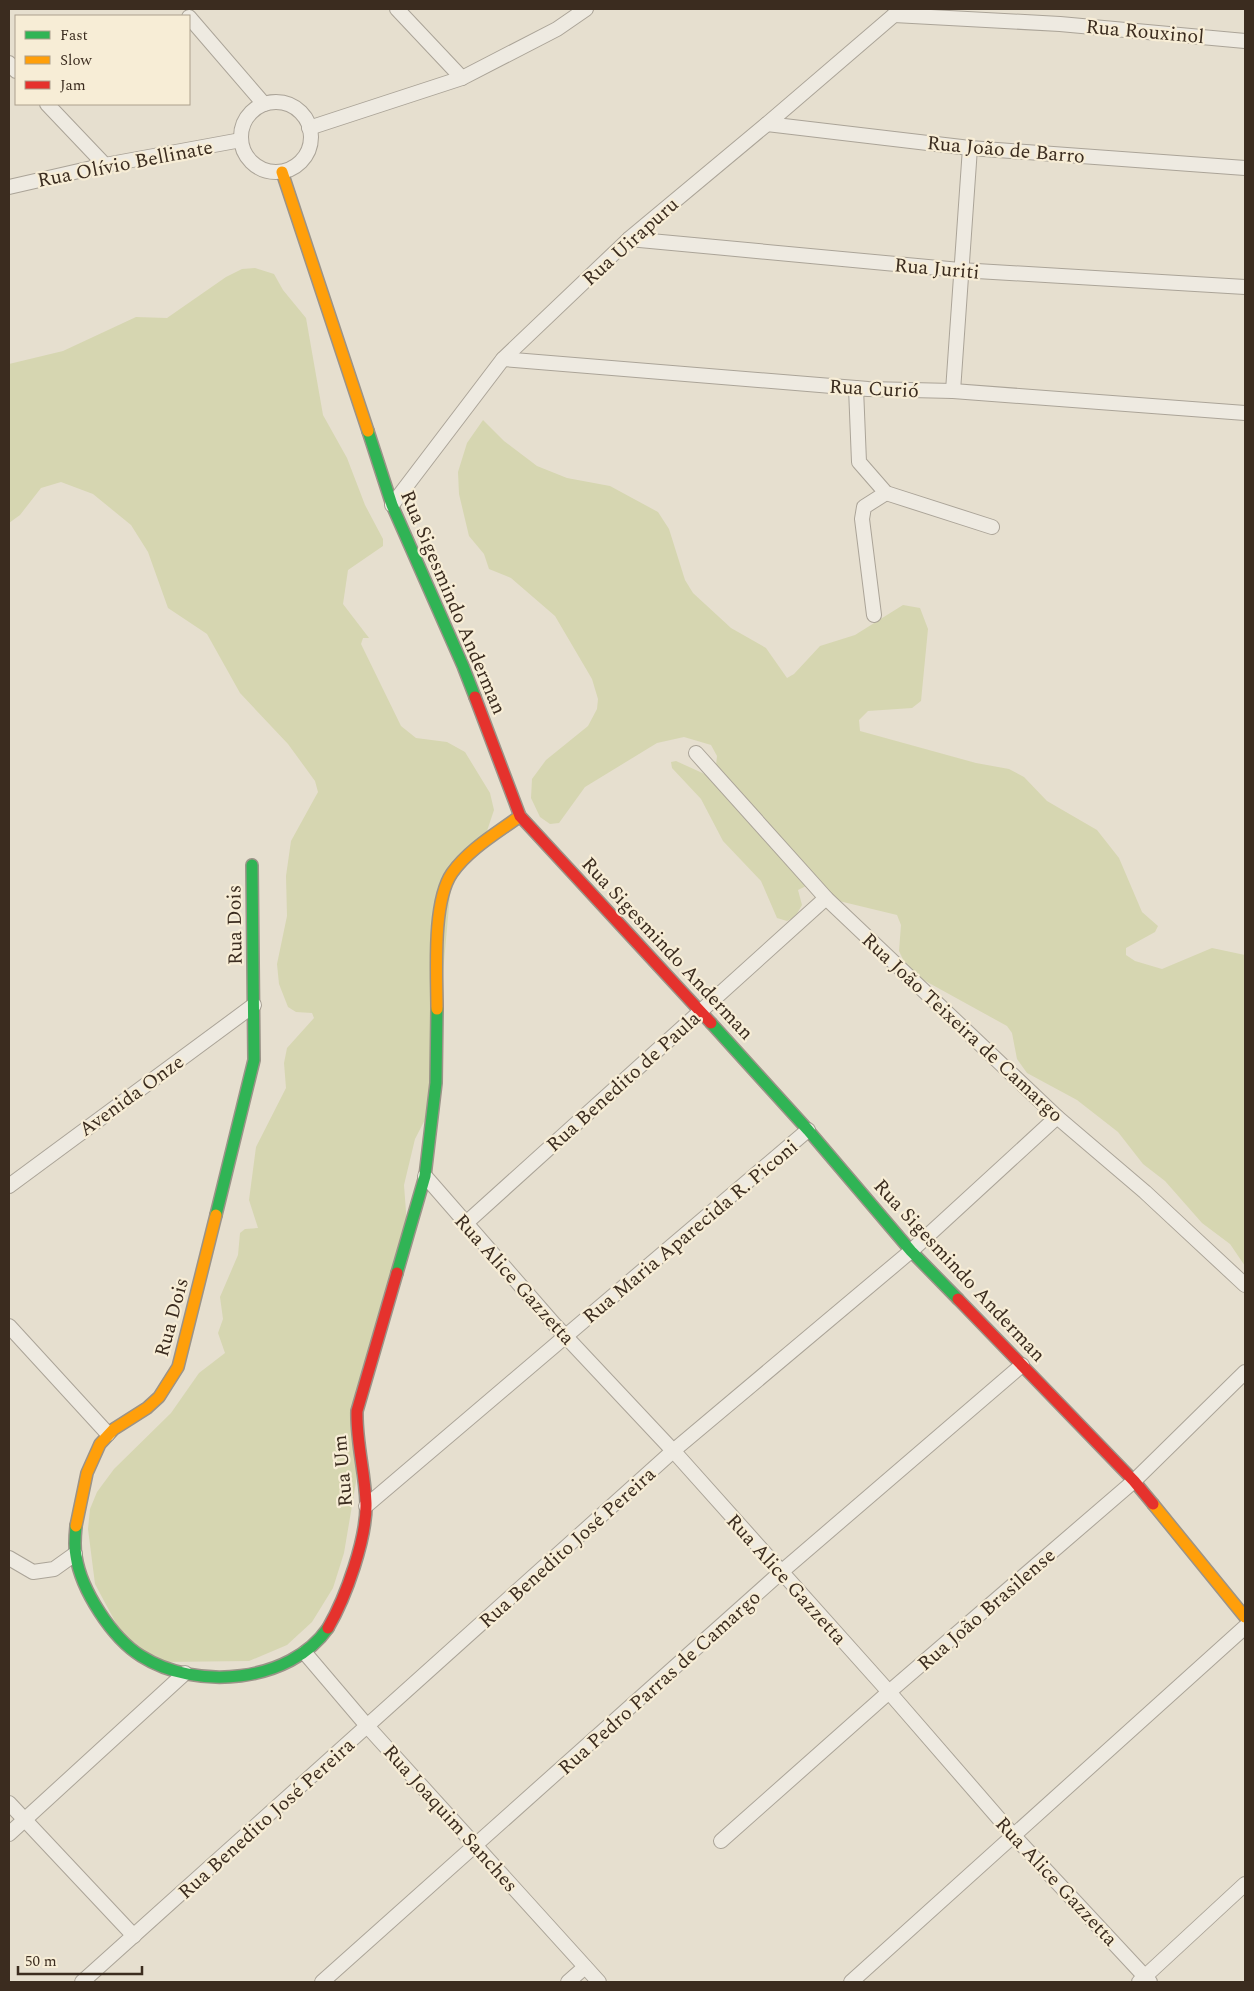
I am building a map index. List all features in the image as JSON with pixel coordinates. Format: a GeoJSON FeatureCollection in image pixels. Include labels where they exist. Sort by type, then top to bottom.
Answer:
{"type":"FeatureCollection","features":[{"type":"Feature","properties":{"kind":"street"},"geometry":{"type":"LineString","coordinates":[[397,9],[462,78]]}},
{"type":"Feature","properties":{"kind":"street"},"geometry":{"type":"LineString","coordinates":[[309,128],[462,78],[557,29],[586,9]]}},
{"type":"Feature","properties":{"kind":"street","name":"Rua Rouxinol"},"geometry":{"type":"LineString","coordinates":[[897,12],[1060,24],[1245,41]]}},
{"type":"Feature","properties":{"kind":"street","name":"Rua Uirapuru"},"geometry":{"type":"LineString","coordinates":[[392,505],[503,359],[629,238],[767,124],[897,12]]}},
{"type":"Feature","properties":{"kind":"street"},"geometry":{"type":"LineString","coordinates":[[190,19],[264,104]]}},
{"type":"Feature","properties":{"kind":"street"},"geometry":{"type":"LineString","coordinates":[[275,102],[287,104],[297,109],[305,117],[309,128],[311,139],[308,151],[293,168],[282,172],[270,172],[259,168],[243,152],[241,140],[246,118],[264,104],[275,102]]}},
{"type":"Feature","properties":{"kind":"street"},"geometry":{"type":"LineString","coordinates":[[48,105],[105,165]]}},
{"type":"Feature","properties":{"kind":"street","name":"Rua João de Barro"},"geometry":{"type":"LineString","coordinates":[[767,124],[970,148],[1245,168]]}},
{"type":"Feature","properties":{"kind":"street","name":"Rua Olívio Bellinate"},"geometry":{"type":"LineString","coordinates":[[9,187],[105,165],[241,140]]}},
{"type":"Feature","properties":{"kind":"street"},"geometry":{"type":"LineString","coordinates":[[953,391],[970,148]]}},
{"type":"Feature","properties":{"kind":"street","name":"Rua Sigesmindo Anderman"},"geometry":{"type":"LineString","coordinates":[[282,172],[392,505],[463,666],[520,816],[701,1010],[808,1130],[911,1251],[1134,1481],[1245,1617]]}},
{"type":"Feature","properties":{"kind":"street","name":"Rua Juriti"},"geometry":{"type":"LineString","coordinates":[[629,238],[960,270],[1245,287]]}},
{"type":"Feature","properties":{"kind":"street","name":"Rua Curió"},"geometry":{"type":"LineString","coordinates":[[503,359],[856,388],[953,391],[1245,413]]}},
{"type":"Feature","properties":{"kind":"street"},"geometry":{"type":"LineString","coordinates":[[856,388],[859,462],[886,493],[992,527]]}},
{"type":"Feature","properties":{"kind":"street"},"geometry":{"type":"LineString","coordinates":[[874,615],[862,519],[864,507],[886,493]]}},
{"type":"Feature","properties":{"kind":"street","name":"Rua João Teixeira de Camargo"},"geometry":{"type":"LineString","coordinates":[[696,753],[826,898],[1057,1117],[1145,1192],[1245,1285]]}},
{"type":"Feature","properties":{"kind":"street","name":"Rua Um"},"geometry":{"type":"LineString","coordinates":[[206,1676],[239,1676],[272,1670],[305,1653],[319,1640],[330,1625],[348,1586],[366,1506],[356,1428],[357,1411],[424,1176],[436,1083],[438,930],[443,893],[452,873],[472,851],[520,816]]}},
{"type":"Feature","properties":{"kind":"street","name":"Rua Dois"},"geometry":{"type":"LineString","coordinates":[[206,1676],[165,1668],[142,1657],[112,1630],[90,1596],[75,1554],[85,1478],[94,1454],[108,1434],[139,1414],[159,1397],[178,1367],[254,1060],[252,865]]}},
{"type":"Feature","properties":{"kind":"street","name":"Rua Benedito de Paula"},"geometry":{"type":"LineString","coordinates":[[465,1224],[826,898]]}},
{"type":"Feature","properties":{"kind":"street","name":"Avenida Onze"},"geometry":{"type":"LineString","coordinates":[[9,1186],[254,1005]]}},
{"type":"Feature","properties":{"kind":"street","name":"Rua Benedito José Pereira"},"geometry":{"type":"LineString","coordinates":[[82,1982],[673,1451],[911,1251],[1057,1117]]}},
{"type":"Feature","properties":{"kind":"street","name":"Rua Maria Aparecida R. Piconi"},"geometry":{"type":"LineString","coordinates":[[366,1506],[808,1130]]}},
{"type":"Feature","properties":{"kind":"street","name":"Rua Alice Gazzetta"},"geometry":{"type":"LineString","coordinates":[[424,1176],[565,1337],[673,1451],[780,1573],[889,1692],[1014,1836],[1145,1980]]}},
{"type":"Feature","properties":{"kind":"street"},"geometry":{"type":"LineString","coordinates":[[9,1326],[108,1434]]}},
{"type":"Feature","properties":{"kind":"street","name":"Rua Pedro Parras de Camargo"},"geometry":{"type":"LineString","coordinates":[[322,1982],[780,1573],[1022,1365]]}},
{"type":"Feature","properties":{"kind":"street","name":"Rua João Brasilense"},"geometry":{"type":"LineString","coordinates":[[721,1841],[889,1692],[1134,1481],[1245,1372]]}},
{"type":"Feature","properties":{"kind":"street"},"geometry":{"type":"LineString","coordinates":[[9,1558],[33,1572],[54,1568],[75,1554]]}},
{"type":"Feature","properties":{"kind":"street"},"geometry":{"type":"LineString","coordinates":[[851,1982],[1245,1627]]}},
{"type":"Feature","properties":{"kind":"street","name":"Rua Joaquim Sanches"},"geometry":{"type":"LineString","coordinates":[[305,1653],[368,1727],[598,1982]]}},
{"type":"Feature","properties":{"kind":"street"},"geometry":{"type":"LineString","coordinates":[[9,1834],[185,1673]]}},
{"type":"Feature","properties":{"kind":"street"},"geometry":{"type":"LineString","coordinates":[[9,1803],[134,1936]]}},
{"type":"Feature","properties":{"kind":"street"},"geometry":{"type":"LineString","coordinates":[[1145,1980],[1245,1884]]}},
{"type":"Feature","properties":{"kind":"street"},"geometry":{"type":"LineString","coordinates":[[568,1982],[585,1967]]}},
{"type":"Feature","properties":{"kind":"green space"},"geometry":{"type":"Polygon","coordinates":[[[255,268],[274,274],[283,290],[306,318],[323,415],[347,458],[365,505],[383,539],[383,546],[348,570],[343,604],[369,638],[363,638],[361,644],[401,726],[416,738],[447,742],[465,752],[490,793],[494,810],[487,831],[453,861],[431,1108],[415,1139],[404,1185],[409,1252],[362,1369],[356,1482],[344,1553],[333,1588],[312,1622],[287,1645],[249,1661],[163,1662],[126,1642],[95,1584],[88,1529],[90,1509],[97,1492],[114,1469],[171,1413],[199,1373],[225,1353],[218,1333],[223,1319],[220,1297],[238,1255],[240,1233],[245,1229],[258,1228],[249,1200],[256,1147],[286,1088],[284,1063],[287,1048],[314,1018],[312,1013],[296,1012],[288,1007],[279,984],[277,964],[287,916],[286,876],[291,841],[318,792],[315,781],[288,744],[240,693],[207,634],[168,608],[148,552],[131,525],[93,494],[61,482],[41,488],[20,515],[9,523],[9,364],[63,351],[136,317],[167,318],[226,277],[242,269],[255,268]]]}},
{"type":"Feature","properties":{"kind":"green space"},"geometry":{"type":"Polygon","coordinates":[[[483,420],[504,441],[537,466],[567,478],[610,486],[658,512],[669,529],[685,580],[693,593],[731,628],[766,648],[787,678],[794,674],[820,646],[855,635],[903,605],[920,608],[928,629],[921,701],[912,708],[868,711],[859,720],[860,731],[976,763],[1009,769],[1024,777],[1047,801],[1097,830],[1119,858],[1142,912],[1158,926],[1155,932],[1126,948],[1126,955],[1135,961],[1162,969],[1212,948],[1245,955],[1245,1266],[1230,1244],[1202,1223],[1165,1181],[1143,1164],[1118,1132],[1077,1100],[1027,1073],[1017,1059],[1012,1033],[1007,1026],[909,972],[899,951],[901,925],[897,915],[839,901],[806,886],[798,890],[802,905],[795,917],[787,921],[777,918],[761,881],[723,841],[701,799],[672,768],[671,762],[676,761],[709,776],[715,775],[717,756],[711,745],[684,737],[657,743],[585,787],[559,823],[550,824],[540,817],[531,798],[532,779],[546,760],[588,726],[597,709],[598,699],[592,679],[555,616],[511,578],[489,569],[484,554],[469,536],[459,494],[458,472],[467,443],[483,420]]]}},
{"type":"Feature","properties":{"kind":"traffic: fast"},"geometry":{"type":"LineString","coordinates":[[368,431],[392,505],[475,697]]}},
{"type":"Feature","properties":{"kind":"traffic: fast"},"geometry":{"type":"LineString","coordinates":[[216,1215],[254,1060],[252,865]]}},
{"type":"Feature","properties":{"kind":"traffic: fast"},"geometry":{"type":"LineString","coordinates":[[397,1273],[425,1176],[436,1083],[437,1009]]}},
{"type":"Feature","properties":{"kind":"traffic: fast"},"geometry":{"type":"LineString","coordinates":[[711,1023],[808,1130],[911,1251],[958,1299]]}},
{"type":"Feature","properties":{"kind":"traffic: fast"},"geometry":{"type":"LineString","coordinates":[[76,1526],[76,1556],[79,1569],[91,1598],[119,1638],[141,1656],[163,1667],[188,1674],[214,1677],[241,1676],[267,1670],[290,1660],[311,1646],[328,1628]]}},
{"type":"Feature","properties":{"kind":"traffic: slow"},"geometry":{"type":"LineString","coordinates":[[282,172],[368,431]]}},
{"type":"Feature","properties":{"kind":"traffic: slow"},"geometry":{"type":"LineString","coordinates":[[437,1009],[436,958],[438,919],[446,886],[452,873],[467,856],[520,816]]}},
{"type":"Feature","properties":{"kind":"traffic: slow"},"geometry":{"type":"LineString","coordinates":[[76,1526],[87,1473],[100,1444],[114,1429],[147,1408],[159,1397],[178,1367],[216,1215]]}},
{"type":"Feature","properties":{"kind":"traffic: slow"},"geometry":{"type":"LineString","coordinates":[[1153,1504],[1245,1617]]}},
{"type":"Feature","properties":{"kind":"traffic: jam"},"geometry":{"type":"LineString","coordinates":[[475,697],[520,816],[711,1023]]}},
{"type":"Feature","properties":{"kind":"traffic: jam"},"geometry":{"type":"LineString","coordinates":[[328,1628],[348,1584],[363,1533],[366,1503],[357,1411],[397,1273]]}},
{"type":"Feature","properties":{"kind":"traffic: jam"},"geometry":{"type":"LineString","coordinates":[[958,1299],[1134,1481],[1153,1504]]}}]}
